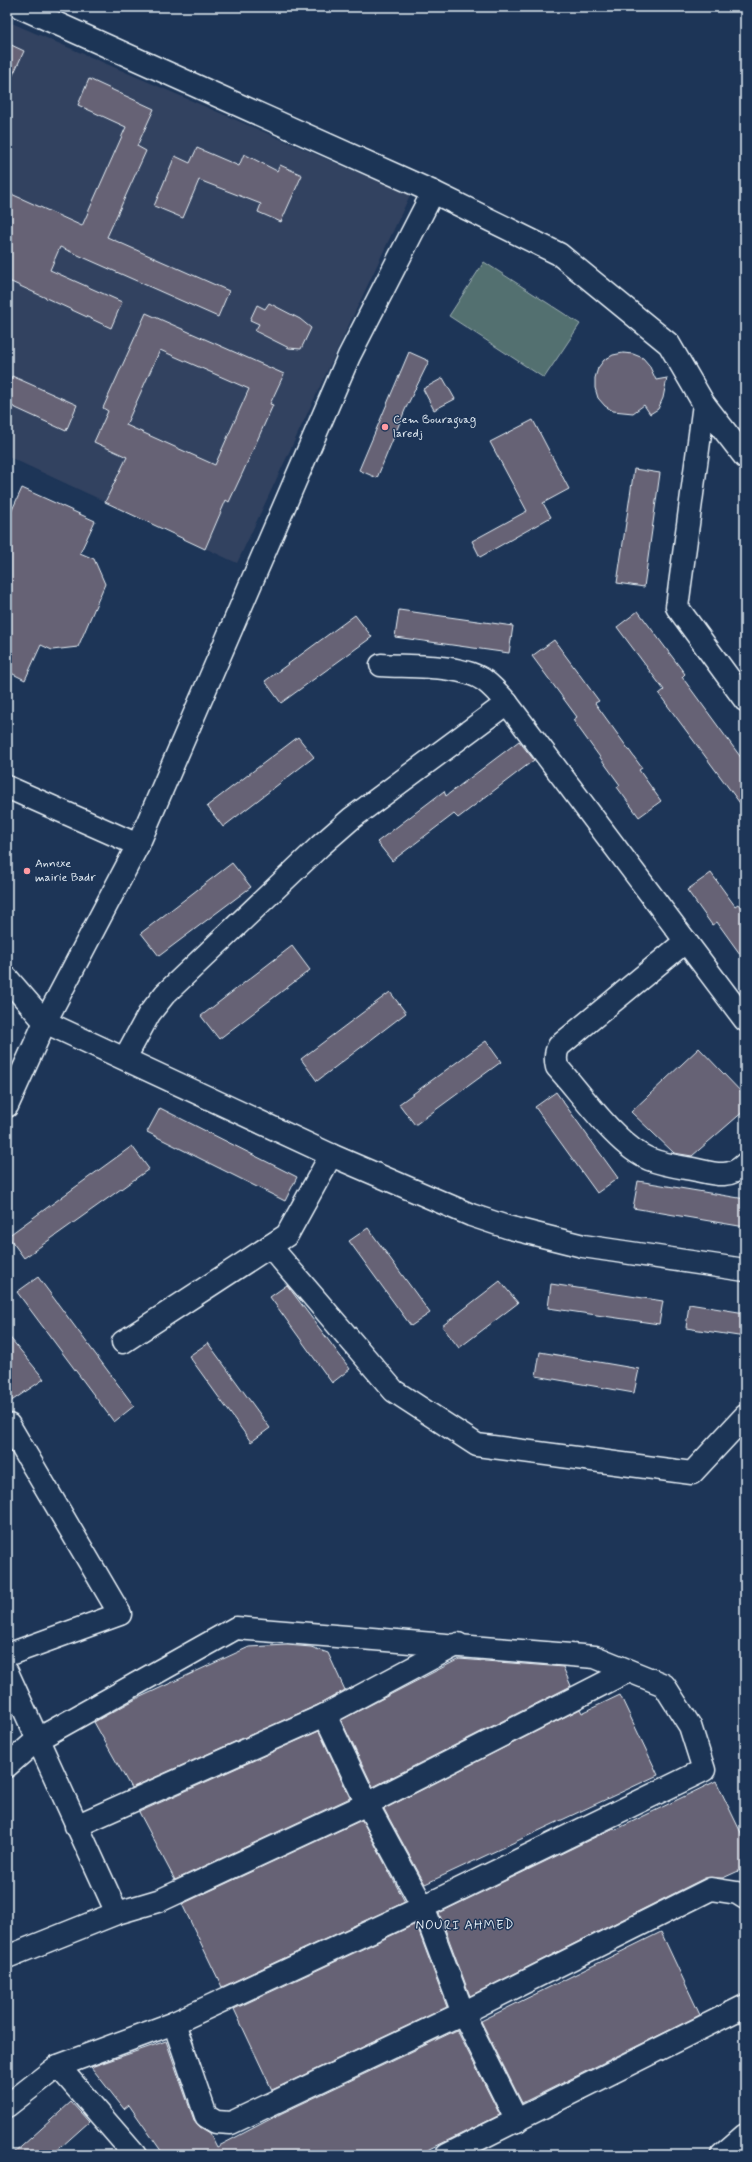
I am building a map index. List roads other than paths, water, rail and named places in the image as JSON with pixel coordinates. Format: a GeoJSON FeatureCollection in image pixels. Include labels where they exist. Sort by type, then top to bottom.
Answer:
{"type":"FeatureCollection","features":[{"type":"Feature","properties":{"kind":"street"},"geometry":{"type":"LineString","coordinates":[[20,7],[433,192],[559,254],[669,344],[704,404],[745,457]]}},
{"type":"Feature","properties":{"kind":"street"},"geometry":{"type":"LineString","coordinates":[[7,1106],[45,1022],[138,845],[350,356],[433,192]]}},
{"type":"Feature","properties":{"kind":"street"},"geometry":{"type":"LineString","coordinates":[[704,404],[677,607],[745,700]]}},
{"type":"Feature","properties":{"kind":"street"},"geometry":{"type":"LineString","coordinates":[[381,665],[466,672],[484,680],[507,703],[745,1020]]}},
{"type":"Feature","properties":{"kind":"street"},"geometry":{"type":"LineString","coordinates":[[125,1058],[149,1014],[165,994],[320,846],[369,804],[507,703]]}},
{"type":"Feature","properties":{"kind":"street"},"geometry":{"type":"LineString","coordinates":[[7,787],[138,845]]}},
{"type":"Feature","properties":{"kind":"street"},"geometry":{"type":"LineString","coordinates":[[686,941],[559,1046],[556,1061],[558,1066],[623,1143],[641,1155],[660,1162],[720,1175],[733,1173],[745,1164]]}},
{"type":"Feature","properties":{"kind":"street"},"geometry":{"type":"LineString","coordinates":[[7,978],[45,1022],[331,1155],[471,1215],[515,1229],[583,1246],[745,1270]]}},
{"type":"Feature","properties":{"kind":"street"},"geometry":{"type":"LineString","coordinates":[[123,1342],[287,1235],[331,1155]]}},
{"type":"Feature","properties":{"kind":"street"},"geometry":{"type":"LineString","coordinates":[[270,1246],[394,1391],[477,1445],[692,1472],[745,1416]]}},
{"type":"Feature","properties":{"kind":"street"},"geometry":{"type":"LineString","coordinates":[[7,1426],[9,1425],[120,1614],[7,1655]]}},
{"type":"Feature","properties":{"kind":"street"},"geometry":{"type":"LineString","coordinates":[[7,1766],[38,1739],[236,1628],[458,1644],[595,1657],[664,1685],[690,1726],[704,1770],[423,1907],[174,2023],[58,2066],[7,2106]]}},
{"type":"Feature","properties":{"kind":"street"},"geometry":{"type":"LineString","coordinates":[[76,1826],[325,1715],[458,1644]]}},
{"type":"Feature","properties":{"kind":"street"},"geometry":{"type":"LineString","coordinates":[[7,1957],[117,1913],[161,1900],[367,1804],[628,1671]]}},
{"type":"Feature","properties":{"kind":"street"},"geometry":{"type":"LineString","coordinates":[[7,1672],[117,1913]]}},
{"type":"Feature","properties":{"kind":"street"},"geometry":{"type":"LineString","coordinates":[[325,1715],[367,1804],[423,1907],[463,2013],[516,2121]]}},
{"type":"Feature","properties":{"kind":"street"},"geometry":{"type":"LineString","coordinates":[[174,2023],[206,2116],[216,2122],[230,2123],[463,2013],[711,1889],[737,1893],[745,1898]]}},
{"type":"Feature","properties":{"kind":"street"},"geometry":{"type":"LineString","coordinates":[[446,2155],[745,2006]]}},
{"type":"Feature","properties":{"kind":"street"},"geometry":{"type":"LineString","coordinates":[[58,2066],[135,2155]]}},
{"type":"Feature","properties":{"kind":"street"},"geometry":{"type":"LineString","coordinates":[[722,2155],[745,2135]]}},
{"type":"Feature","properties":{"kind":"place","name":"Cem Bouraguag laredj"},"geometry":{"type":"Point","coordinates":[385,427]}},
{"type":"Feature","properties":{"kind":"place","name":"Annexe mairie Badr"},"geometry":{"type":"Point","coordinates":[27,871]}},
{"type":"Feature","properties":{"kind":"district","name":"NOURI AHMED"},"geometry":{"type":"Point","coordinates":[465,1925]}}]}
